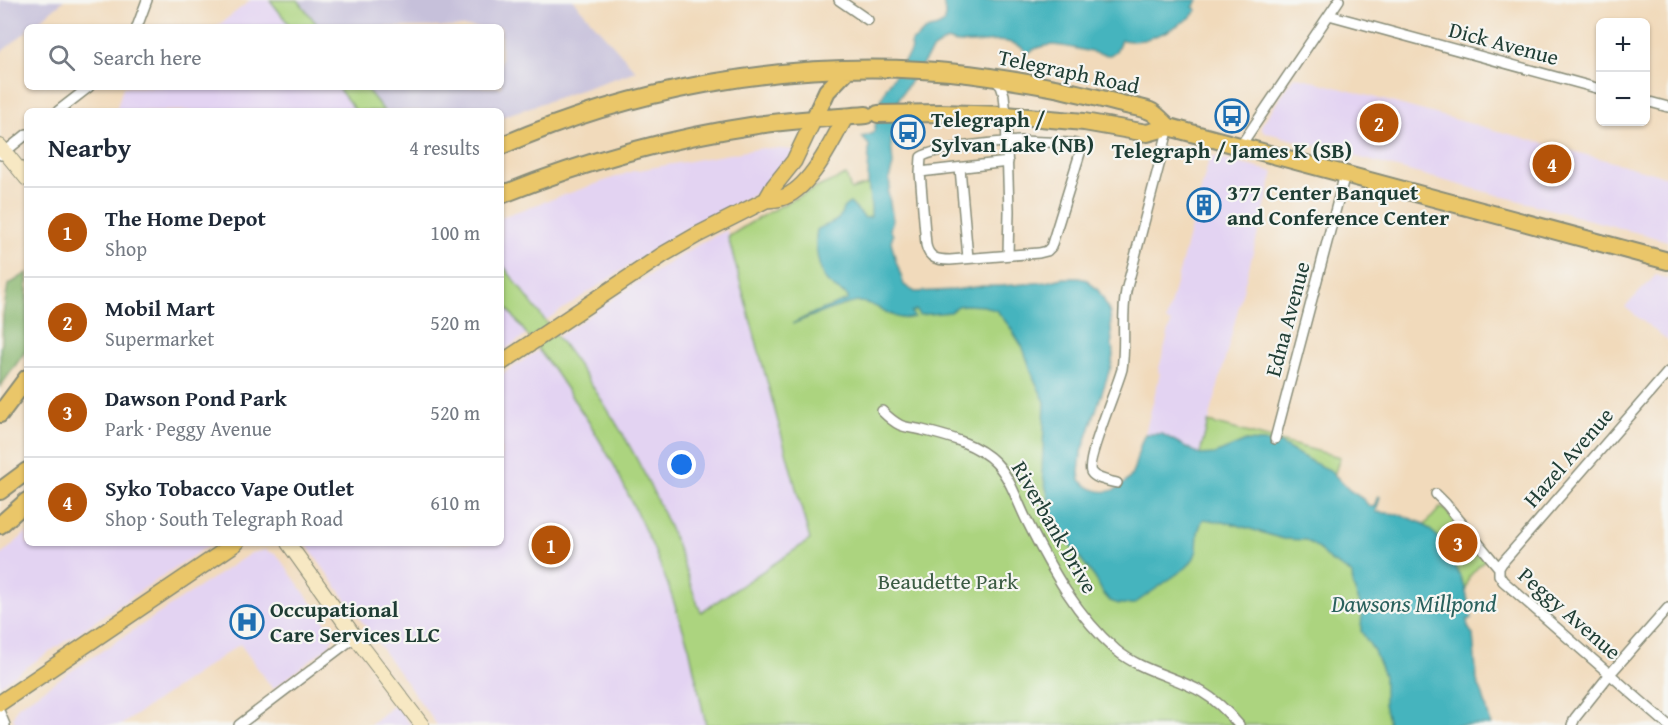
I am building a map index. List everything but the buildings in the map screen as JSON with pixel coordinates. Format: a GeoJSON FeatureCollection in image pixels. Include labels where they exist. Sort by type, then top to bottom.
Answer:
{"type":"FeatureCollection","features":[{"type":"Feature","properties":{"kind":"highway"},"geometry":{"type":"LineString","coordinates":[[814,119],[827,91],[848,69]]}},
{"type":"Feature","properties":{"kind":"highway","name":"Telegraph Road"},"geometry":{"type":"LineString","coordinates":[[506,142],[586,114],[697,86],[793,72],[848,69],[922,70],[993,77],[1065,90],[1152,112],[1169,127]]}},
{"type":"Feature","properties":{"kind":"highway","name":"Telegraph Road"},"geometry":{"type":"LineString","coordinates":[[504,194],[577,167],[666,143],[756,125],[814,119],[957,113],[1084,122],[1147,133],[1169,127]]}},
{"type":"Feature","properties":{"kind":"highway"},"geometry":{"type":"LineString","coordinates":[[1169,127],[1668,261]]}},
{"type":"Feature","properties":{"kind":"highway"},"geometry":{"type":"LineString","coordinates":[[0,414],[24,382]]}},
{"type":"Feature","properties":{"kind":"highway"},"geometry":{"type":"LineString","coordinates":[[0,491],[24,473]]}},
{"type":"Feature","properties":{"kind":"highway"},"geometry":{"type":"LineString","coordinates":[[0,525],[24,504]]}},
{"type":"Feature","properties":{"kind":"main road"},"geometry":{"type":"LineString","coordinates":[[504,361],[664,254],[766,200],[782,198],[795,190],[811,175],[846,117]]}},
{"type":"Feature","properties":{"kind":"main road"},"geometry":{"type":"LineString","coordinates":[[766,200],[794,161],[814,119]]}},
{"type":"Feature","properties":{"kind":"main road"},"geometry":{"type":"LineString","coordinates":[[1,151],[24,176]]}},
{"type":"Feature","properties":{"kind":"main road"},"geometry":{"type":"LineString","coordinates":[[0,703],[232,546]]}},
{"type":"Feature","properties":{"kind":"main road"},"geometry":{"type":"LineString","coordinates":[[290,546],[355,637],[423,725]]}},
{"type":"Feature","properties":{"kind":"street"},"geometry":{"type":"LineString","coordinates":[[139,24],[147,0]]}},
{"type":"Feature","properties":{"kind":"street"},"geometry":{"type":"LineString","coordinates":[[839,0],[868,20]]}},
{"type":"Feature","properties":{"kind":"street"},"geometry":{"type":"LineString","coordinates":[[1241,146],[1339,0]]}},
{"type":"Feature","properties":{"kind":"street","name":"Dick Avenue"},"geometry":{"type":"LineString","coordinates":[[1329,15],[1596,88]]}},
{"type":"Feature","properties":{"kind":"street"},"geometry":{"type":"LineString","coordinates":[[993,77],[1001,86],[1006,115],[1008,255]]}},
{"type":"Feature","properties":{"kind":"street"},"geometry":{"type":"LineString","coordinates":[[62,108],[85,90]]}},
{"type":"Feature","properties":{"kind":"street"},"geometry":{"type":"LineString","coordinates":[[1650,102],[1668,107]]}},
{"type":"Feature","properties":{"kind":"street"},"geometry":{"type":"LineString","coordinates":[[1117,483],[1095,476],[1089,468],[1121,375],[1124,356],[1124,300],[1169,127]]}},
{"type":"Feature","properties":{"kind":"street"},"geometry":{"type":"LineString","coordinates":[[1,151],[24,136]]}},
{"type":"Feature","properties":{"kind":"street"},"geometry":{"type":"LineString","coordinates":[[1007,141],[1070,143],[1078,146],[1082,152],[1051,247],[1042,253],[950,260],[933,257],[926,245],[920,160],[925,155],[961,147],[1007,141]]}},
{"type":"Feature","properties":{"kind":"street"},"geometry":{"type":"LineString","coordinates":[[920,172],[1008,162]]}},
{"type":"Feature","properties":{"kind":"street"},"geometry":{"type":"LineString","coordinates":[[960,168],[968,258]]}},
{"type":"Feature","properties":{"kind":"street","name":"Edna Avenue"},"geometry":{"type":"LineString","coordinates":[[1275,439],[1345,174]]}},
{"type":"Feature","properties":{"kind":"street","name":"Hazel Avenue"},"geometry":{"type":"LineString","coordinates":[[1499,568],[1668,372]]}},
{"type":"Feature","properties":{"kind":"street","name":"Riverbank Drive"},"geometry":{"type":"LineString","coordinates":[[882,411],[900,425],[958,441],[979,450],[993,460],[1002,471],[1064,588],[1101,635],[1132,661],[1191,686],[1210,697],[1239,725]]}},
{"type":"Feature","properties":{"kind":"street","name":"Peggy Avenue"},"geometry":{"type":"LineString","coordinates":[[1436,495],[1499,568],[1499,575],[1503,581],[1668,724]]}},
{"type":"Feature","properties":{"kind":"street"},"geometry":{"type":"LineString","coordinates":[[1572,725],[1610,674],[1668,608]]}},
{"type":"Feature","properties":{"kind":"street"},"geometry":{"type":"LineString","coordinates":[[239,725],[355,637]]}},
{"type":"Feature","properties":{"kind":"street"},"geometry":{"type":"LineString","coordinates":[[0,713],[5,725]]}},
{"type":"Feature","properties":{"kind":"shaded area"},"geometry":{"type":"Polygon","coordinates":[[[0,0],[64,0],[36,24],[24,24],[24,33],[0,53],[0,0]]]}},
{"type":"Feature","properties":{"kind":"shaded area"},"geometry":{"type":"Polygon","coordinates":[[[251,0],[270,0],[289,24],[220,24],[251,0]]]}},
{"type":"Feature","properties":{"kind":"shaded area"},"geometry":{"type":"Polygon","coordinates":[[[298,0],[573,0],[636,71],[504,116],[504,108],[382,108],[367,90],[504,90],[504,24],[317,24],[298,0]]]}},
{"type":"Feature","properties":{"kind":"shaded area"},"geometry":{"type":"Polygon","coordinates":[[[1295,76],[1668,177],[1668,241],[1264,132],[1261,128],[1262,124],[1295,76]]]}},
{"type":"Feature","properties":{"kind":"shaded area"},"geometry":{"type":"Polygon","coordinates":[[[122,90],[339,90],[354,108],[117,108],[122,90]]]}},
{"type":"Feature","properties":{"kind":"shaded area"},"geometry":{"type":"Polygon","coordinates":[[[763,148],[795,150],[769,185],[761,191],[683,230],[545,321],[504,267],[504,216],[633,171],[763,148]]]}},
{"type":"Feature","properties":{"kind":"shaded area"},"geometry":{"type":"Polygon","coordinates":[[[1210,156],[1274,172],[1200,455],[1162,434],[1145,434],[1171,323],[1166,321],[1210,156]]]}},
{"type":"Feature","properties":{"kind":"shaded area"},"geometry":{"type":"Polygon","coordinates":[[[727,230],[810,540],[701,612],[680,554],[641,468],[594,388],[558,337],[637,283],[704,241],[727,230]]]}},
{"type":"Feature","properties":{"kind":"shaded area"},"geometry":{"type":"Polygon","coordinates":[[[1656,275],[1668,279],[1668,341],[1625,307],[1656,275]]]}},
{"type":"Feature","properties":{"kind":"shaded area"},"geometry":{"type":"Polygon","coordinates":[[[504,304],[527,335],[504,350],[504,304]]]}},
{"type":"Feature","properties":{"kind":"shaded area"},"geometry":{"type":"Polygon","coordinates":[[[539,350],[590,424],[614,465],[653,547],[668,585],[689,647],[706,725],[437,725],[307,546],[504,546],[504,373],[539,350]]]}},
{"type":"Feature","properties":{"kind":"shaded area"},"geometry":{"type":"Polygon","coordinates":[[[24,535],[24,546],[208,546],[0,685],[0,556],[24,535]]]}},
{"type":"Feature","properties":{"kind":"shaded area"},"geometry":{"type":"Polygon","coordinates":[[[265,550],[277,555],[332,631],[333,638],[329,646],[273,689],[240,644],[121,725],[15,725],[13,717],[18,706],[251,553],[265,550]]]}},
{"type":"Feature","properties":{"kind":"shaded area"},"geometry":{"type":"Polygon","coordinates":[[[395,705],[411,725],[369,725],[395,705]]]}},
{"type":"Feature","properties":{"kind":"green space"},"geometry":{"type":"Polygon","coordinates":[[[270,0],[298,0],[317,24],[289,24],[270,0]]]}},
{"type":"Feature","properties":{"kind":"green space"},"geometry":{"type":"Polygon","coordinates":[[[339,90],[367,90],[382,108],[354,108],[339,90]]]}},
{"type":"Feature","properties":{"kind":"green space","name":"Beaudette Park"},"geometry":{"type":"Polygon","coordinates":[[[846,175],[851,190],[883,180],[885,269],[906,303],[988,295],[1046,307],[1071,508],[1173,558],[1208,422],[1340,457],[1333,479],[1382,546],[1424,526],[1440,508],[1445,509],[1485,559],[1469,577],[1453,641],[1445,725],[706,725],[689,647],[653,547],[614,465],[590,424],[553,369],[504,304],[504,267],[576,363],[627,442],[668,523],[701,612],[810,540],[728,237],[815,188],[846,175]]]}},
{"type":"Feature","properties":{"kind":"green space"},"geometry":{"type":"Polygon","coordinates":[[[24,275],[24,353],[0,387],[0,348],[8,285],[24,275]]]}},
{"type":"Feature","properties":{"kind":"water","name":"Dawsons Millpond"},"geometry":{"type":"Polygon","coordinates":[[[943,0],[1198,0],[1193,7],[1197,10],[1190,18],[1166,32],[1144,40],[1121,40],[1116,51],[1110,55],[1058,45],[1037,48],[1028,53],[1010,42],[1000,41],[957,43],[947,40],[933,49],[899,98],[891,140],[893,165],[888,192],[893,220],[890,229],[893,235],[891,241],[904,285],[915,292],[1079,278],[1087,280],[1098,290],[1110,314],[1113,356],[1081,455],[1079,472],[1080,480],[1095,490],[1112,491],[1128,480],[1145,434],[1162,434],[1201,455],[1215,454],[1246,441],[1279,443],[1330,470],[1349,490],[1369,506],[1374,507],[1378,496],[1380,497],[1376,512],[1398,514],[1422,523],[1461,558],[1456,561],[1455,565],[1465,588],[1472,618],[1467,620],[1473,635],[1477,681],[1491,725],[1389,725],[1384,704],[1384,676],[1374,651],[1361,631],[1362,610],[1353,586],[1352,575],[1329,560],[1306,540],[1283,539],[1234,524],[1204,519],[1198,532],[1197,550],[1187,567],[1134,604],[1119,604],[1110,601],[1066,539],[1052,513],[1042,472],[1045,402],[1023,348],[997,311],[984,306],[966,305],[958,306],[950,312],[919,315],[916,310],[911,312],[914,317],[900,318],[860,302],[836,307],[792,324],[848,300],[846,295],[828,283],[822,272],[817,250],[817,230],[837,220],[843,208],[850,203],[865,218],[871,217],[868,182],[869,145],[862,137],[874,131],[886,88],[912,49],[910,44],[912,41],[923,32],[945,22],[943,0]]]}},
{"type":"Feature","properties":{"kind":"place","name":"Telegraph / James K (SB)"},"geometry":{"type":"Point","coordinates":[1232,116]}},
{"type":"Feature","properties":{"kind":"place","name":"Mobil Mart"},"geometry":{"type":"Point","coordinates":[1379,123]}},
{"type":"Feature","properties":{"kind":"place","name":"Telegraph / Sylvan Lake (NB)"},"geometry":{"type":"Point","coordinates":[908,132]}},
{"type":"Feature","properties":{"kind":"place","name":"Syko Tobacco Vape Outlet"},"geometry":{"type":"Point","coordinates":[1552,164]}},
{"type":"Feature","properties":{"kind":"place","name":"377 Center Banquet and Conference Center"},"geometry":{"type":"Point","coordinates":[1204,205]}},
{"type":"Feature","properties":{"kind":"place","name":"Dawson Pond Park"},"geometry":{"type":"Point","coordinates":[1458,543]}},
{"type":"Feature","properties":{"kind":"place","name":"The Home Depot"},"geometry":{"type":"Point","coordinates":[551,545]}},
{"type":"Feature","properties":{"kind":"place","name":"Occupational Care Services LLC"},"geometry":{"type":"Point","coordinates":[247,622]}}]}
